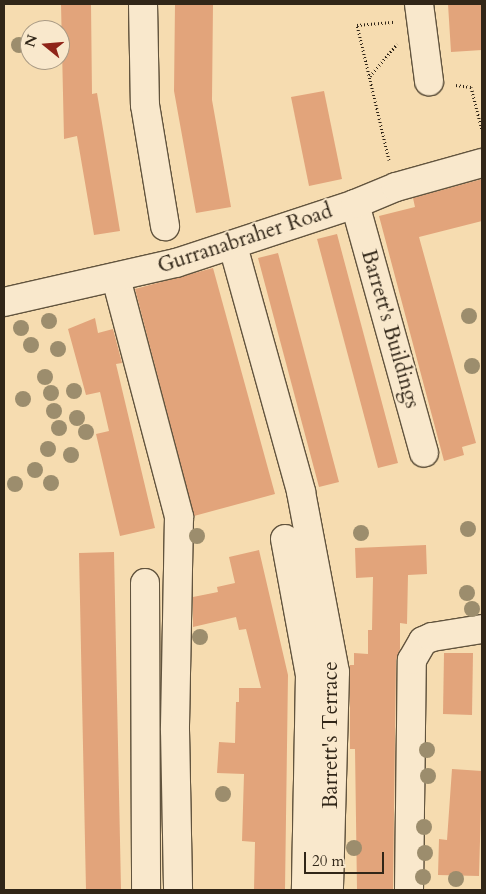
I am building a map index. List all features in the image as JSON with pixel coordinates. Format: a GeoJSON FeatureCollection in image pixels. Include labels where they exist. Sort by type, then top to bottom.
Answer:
{"type":"FeatureCollection","features":[{"type":"Feature","properties":{"kind":"street"},"geometry":{"type":"LineString","coordinates":[[143,4],[145,105],[165,226]]}},
{"type":"Feature","properties":{"kind":"street"},"geometry":{"type":"LineString","coordinates":[[413,11],[430,82]]}},
{"type":"Feature","properties":{"kind":"street","name":"Gurranabraher Road"},"geometry":{"type":"LineString","coordinates":[[4,302],[116,278],[233,246],[376,195],[482,163]]}},
{"type":"Feature","properties":{"kind":"street","name":"Barrett's Buildings"},"geometry":{"type":"LineString","coordinates":[[376,195],[424,453]]}},
{"type":"Feature","properties":{"kind":"street","name":"Barrett's Terrace"},"geometry":{"type":"LineString","coordinates":[[233,246],[301,492],[335,672],[330,890]]}},
{"type":"Feature","properties":{"kind":"street"},"geometry":{"type":"LineString","coordinates":[[116,278],[179,517],[175,730],[178,890]]}},
{"type":"Feature","properties":{"kind":"street","name":"Barrett's Terrace"},"geometry":{"type":"LineString","coordinates":[[285,539],[310,675],[306,890]]}},
{"type":"Feature","properties":{"kind":"street"},"geometry":{"type":"LineString","coordinates":[[145,583],[146,890]]}},
{"type":"Feature","properties":{"kind":"street"},"geometry":{"type":"LineString","coordinates":[[409,890],[412,660],[423,642],[432,637],[482,629]]}},
{"type":"Feature","properties":{"kind":"path"},"geometry":{"type":"LineString","coordinates":[[370,76],[402,37],[413,11]]}},
{"type":"Feature","properties":{"kind":"path"},"geometry":{"type":"LineString","coordinates":[[376,195],[370,76],[357,25],[413,11]]}},
{"type":"Feature","properties":{"kind":"path"},"geometry":{"type":"LineString","coordinates":[[430,82],[471,87],[482,130]]}},
{"type":"Feature","properties":{"kind":"building"},"geometry":{"type":"Polygon","coordinates":[[[61,4],[91,4],[92,94],[97,93],[120,231],[94,235],[77,136],[64,139],[62,70],[70,70],[70,20],[61,20],[61,4]]]}},
{"type":"Feature","properties":{"kind":"building"},"geometry":{"type":"Polygon","coordinates":[[[175,4],[213,4],[212,100],[231,207],[196,213],[174,91],[175,4]]]}},
{"type":"Feature","properties":{"kind":"building"},"geometry":{"type":"Polygon","coordinates":[[[448,4],[482,4],[482,50],[451,52],[448,4]]]}},
{"type":"Feature","properties":{"kind":"building"},"geometry":{"type":"Polygon","coordinates":[[[324,91],[342,179],[309,186],[291,97],[324,91]]]}},
{"type":"Feature","properties":{"kind":"building"},"geometry":{"type":"Polygon","coordinates":[[[482,179],[482,221],[419,237],[476,443],[462,447],[464,455],[444,461],[379,216],[415,207],[413,198],[482,179]]]}},
{"type":"Feature","properties":{"kind":"building"},"geometry":{"type":"Polygon","coordinates":[[[337,234],[398,463],[378,468],[317,239],[337,234]]]}},
{"type":"Feature","properties":{"kind":"building"},"geometry":{"type":"Polygon","coordinates":[[[278,253],[339,482],[319,487],[258,258],[278,253]]]}},
{"type":"Feature","properties":{"kind":"building"},"geometry":{"type":"Polygon","coordinates":[[[213,268],[275,494],[194,516],[135,289],[213,268]]]}},
{"type":"Feature","properties":{"kind":"building"},"geometry":{"type":"Polygon","coordinates":[[[95,318],[98,333],[113,329],[122,363],[116,364],[155,528],[120,536],[96,434],[109,431],[100,392],[86,395],[68,329],[95,318]]]}},
{"type":"Feature","properties":{"kind":"building"},"geometry":{"type":"Polygon","coordinates":[[[426,545],[427,574],[408,575],[407,624],[400,623],[400,649],[396,660],[393,890],[357,890],[355,749],[350,749],[350,665],[354,665],[354,653],[368,654],[368,630],[372,630],[373,577],[356,578],[355,548],[426,545]]]}},
{"type":"Feature","properties":{"kind":"building"},"geometry":{"type":"Polygon","coordinates":[[[259,550],[288,675],[285,890],[254,890],[255,842],[242,841],[244,774],[217,773],[219,742],[235,743],[236,702],[239,702],[239,688],[261,688],[246,629],[239,630],[236,617],[193,627],[193,597],[218,592],[217,587],[235,583],[229,557],[259,550]]]}},
{"type":"Feature","properties":{"kind":"building"},"geometry":{"type":"Polygon","coordinates":[[[114,552],[121,889],[86,890],[79,553],[114,552]]]}},
{"type":"Feature","properties":{"kind":"building"},"geometry":{"type":"Polygon","coordinates":[[[444,653],[473,653],[472,715],[443,714],[444,653]]]}},
{"type":"Feature","properties":{"kind":"building"},"geometry":{"type":"Polygon","coordinates":[[[452,769],[482,771],[479,876],[438,875],[439,839],[447,840],[452,769]]]}}]}
